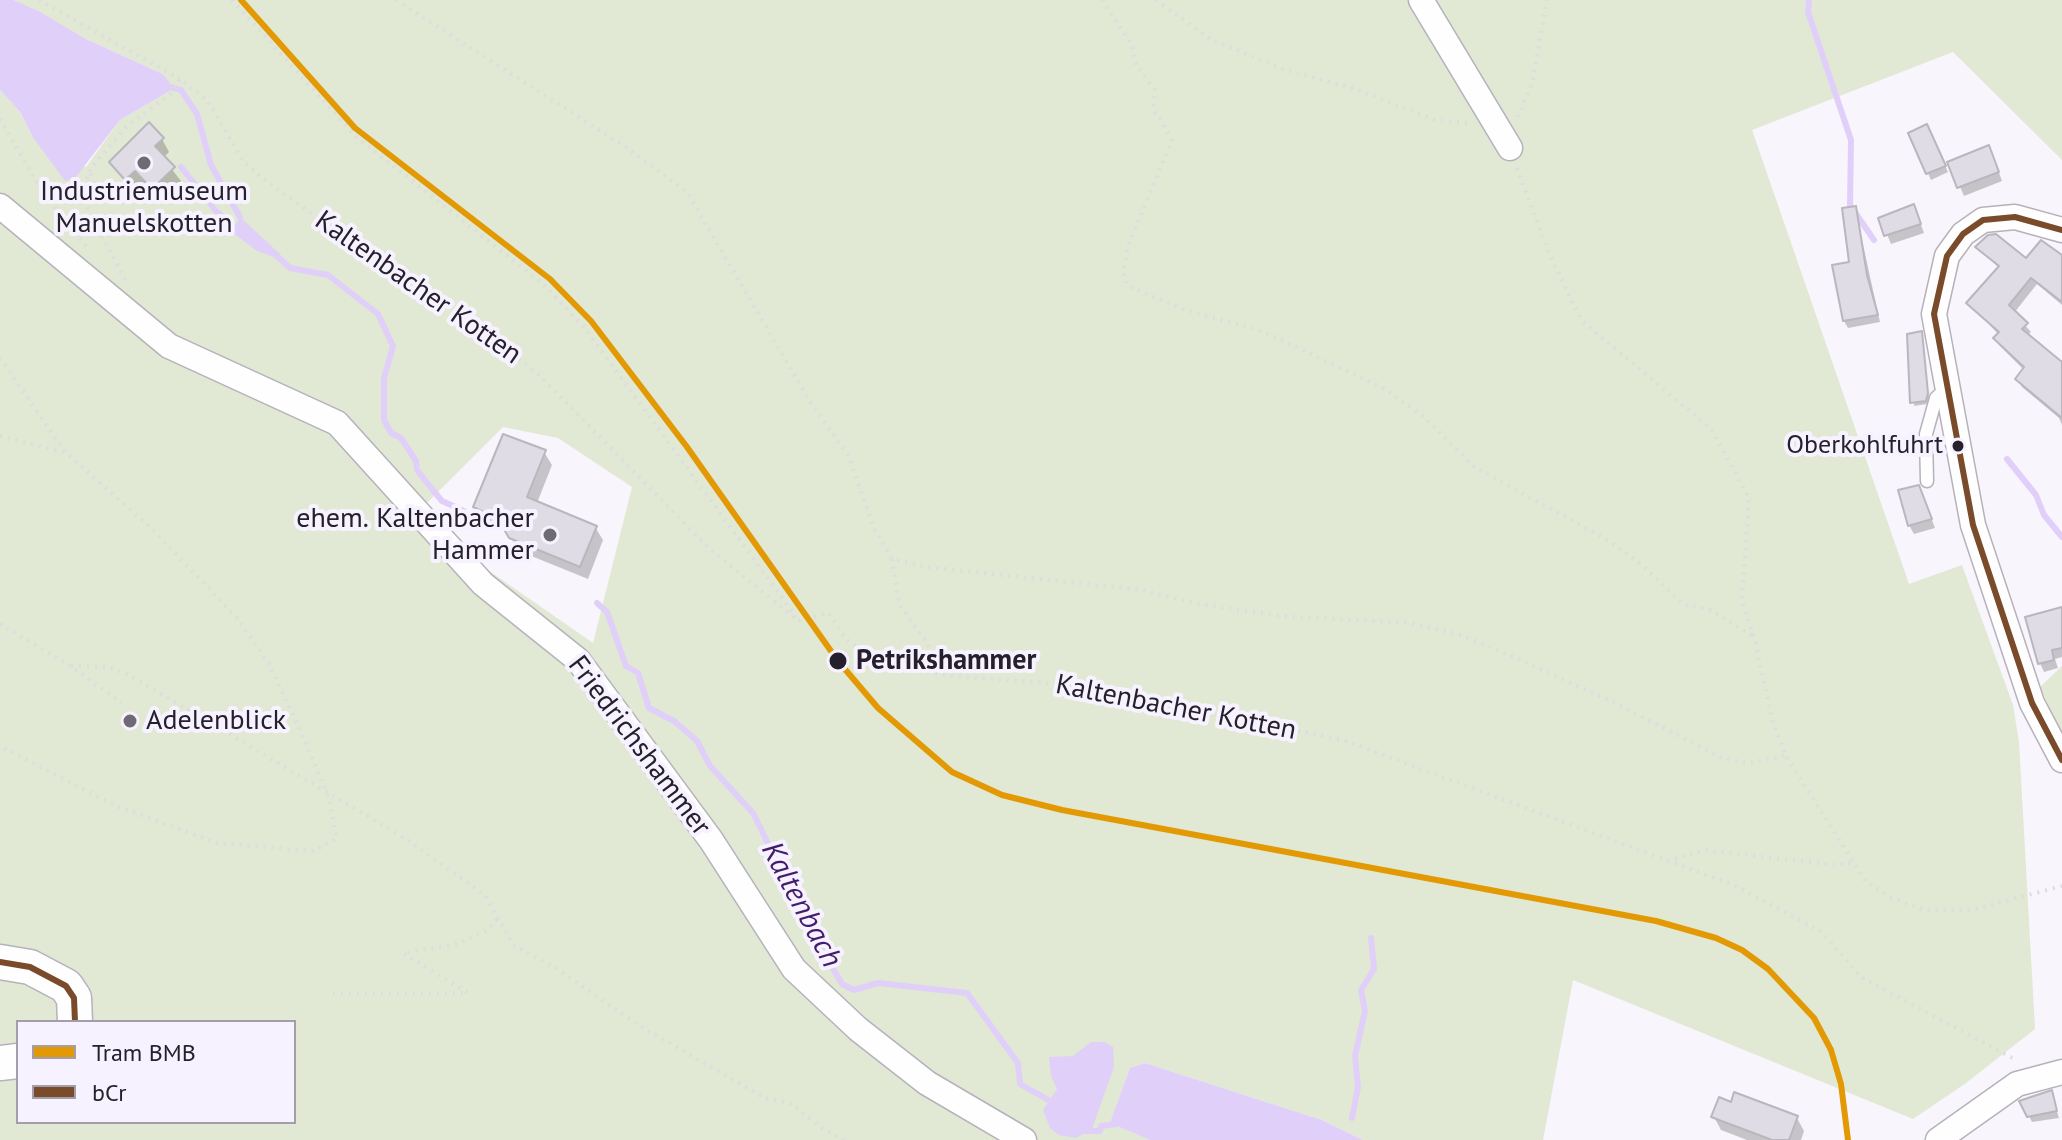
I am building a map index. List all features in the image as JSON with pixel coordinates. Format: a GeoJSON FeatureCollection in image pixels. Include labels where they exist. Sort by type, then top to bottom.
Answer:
{"type":"FeatureCollection","features":[{"type":"Feature","properties":{"kind":"main road"},"geometry":{"type":"LineString","coordinates":[[0,962],[30,967],[66,986],[74,998],[75,1020]]}},
{"type":"Feature","properties":{"kind":"street"},"geometry":{"type":"LineString","coordinates":[[1421,0],[1503,135]]}},
{"type":"Feature","properties":{"kind":"street","name":"Friedrichshammer"},"geometry":{"type":"LineString","coordinates":[[0,206],[169,346],[337,423],[483,584],[578,660],[711,840],[794,969],[858,1029],[927,1083],[1024,1140]]}},
{"type":"Feature","properties":{"kind":"street"},"geometry":{"type":"LineString","coordinates":[[2062,230],[2015,217],[1983,220],[1963,234],[1947,256],[1934,314],[1973,525],[2032,703],[2062,760]]}},
{"type":"Feature","properties":{"kind":"street"},"geometry":{"type":"LineString","coordinates":[[1938,1140],[2017,1084],[2062,1072]]}},
{"type":"Feature","properties":{"kind":"lane"},"geometry":{"type":"LineString","coordinates":[[1927,481],[1926,434],[1936,398],[1949,386]]}},
{"type":"Feature","properties":{"kind":"path","name":"Kaltenbacher Kotten"},"geometry":{"type":"LineString","coordinates":[[39,0],[207,100],[243,161],[262,178],[343,236],[437,294],[536,372],[710,549],[798,621],[828,613],[847,640],[878,663],[951,676],[1062,684],[1343,740],[1673,860],[1736,886],[1822,932],[1861,977],[2014,1060]]}},
{"type":"Feature","properties":{"kind":"path"},"geometry":{"type":"LineString","coordinates":[[232,0],[354,135],[543,284],[584,327],[798,621]]}},
{"type":"Feature","properties":{"kind":"path"},"geometry":{"type":"LineString","coordinates":[[396,0],[627,148],[687,192],[809,400],[849,457],[874,528],[892,559],[899,604],[951,676]]}},
{"type":"Feature","properties":{"kind":"path"},"geometry":{"type":"LineString","coordinates":[[1102,0],[1132,45],[1136,65],[1155,90],[1153,108],[1172,140],[1128,246],[1123,273],[1128,286],[1183,309],[1264,332],[1385,389],[1424,417],[1473,466],[1609,541],[1642,565],[1684,605],[1709,609],[1754,637]]}},
{"type":"Feature","properties":{"kind":"path"},"geometry":{"type":"LineString","coordinates":[[1156,0],[1210,39],[1250,55],[1435,120],[1465,123],[1503,135]]}},
{"type":"Feature","properties":{"kind":"path"},"geometry":{"type":"LineString","coordinates":[[1503,135],[1519,116],[1533,80],[1547,0]]}},
{"type":"Feature","properties":{"kind":"path"},"geometry":{"type":"LineString","coordinates":[[129,291],[84,201],[83,187],[91,168],[127,126],[172,93],[179,81]]}},
{"type":"Feature","properties":{"kind":"path"},"geometry":{"type":"LineString","coordinates":[[0,119],[44,194],[84,244]]}},
{"type":"Feature","properties":{"kind":"path"},"geometry":{"type":"LineString","coordinates":[[1503,135],[1549,253],[1581,320],[1711,429],[1749,498],[1742,601],[1754,637],[1773,723],[1786,756],[1851,863],[1866,882],[1894,899],[1927,911],[1972,910],[2062,886]]}},
{"type":"Feature","properties":{"kind":"path"},"geometry":{"type":"LineString","coordinates":[[91,168],[90,180],[96,191],[124,204]]}},
{"type":"Feature","properties":{"kind":"path"},"geometry":{"type":"LineString","coordinates":[[0,358],[65,452],[150,527],[237,618],[269,664],[328,796],[337,838],[313,851],[217,843],[114,805],[0,746]]}},
{"type":"Feature","properties":{"kind":"path"},"geometry":{"type":"LineString","coordinates":[[0,436],[65,452]]}},
{"type":"Feature","properties":{"kind":"path"},"geometry":{"type":"LineString","coordinates":[[892,559],[928,567],[1142,590],[1199,604],[1281,616],[1411,623],[1461,635],[1507,654],[1615,703],[1722,758],[1748,763],[1786,756]]}},
{"type":"Feature","properties":{"kind":"path"},"geometry":{"type":"LineString","coordinates":[[0,624],[71,666],[122,703]]}},
{"type":"Feature","properties":{"kind":"path"},"geometry":{"type":"LineString","coordinates":[[71,666],[110,667],[131,676],[273,759],[328,796],[406,839],[485,895],[513,945],[559,970],[609,1008],[765,1098],[790,1103],[822,1128],[844,1140]]}},
{"type":"Feature","properties":{"kind":"path"},"geometry":{"type":"LineString","coordinates":[[1673,860],[1703,850],[1835,865],[1851,863]]}},
{"type":"Feature","properties":{"kind":"path"},"geometry":{"type":"LineString","coordinates":[[333,993],[468,993],[403,953],[454,945],[488,930],[499,917]]}},
{"type":"Feature","properties":{"kind":"green space"},"geometry":{"type":"Polygon","coordinates":[[[14,0],[2062,0],[2062,160],[1953,52],[1752,130],[1909,584],[1962,565],[2013,705],[2019,742],[2035,1029],[1966,1083],[1913,1119],[1573,980],[1543,1140],[1363,1140],[1322,1120],[1145,1063],[1130,1068],[1111,1123],[1150,1140],[0,1140],[0,90],[21,113],[32,136],[86,167],[120,120],[170,91],[163,74],[86,39],[14,0]],[[503,427],[426,504],[472,559],[593,643],[632,487],[558,438],[503,427]]]}},
{"type":"Feature","properties":{"kind":"green space"},"geometry":{"type":"Polygon","coordinates":[[[2062,666],[2062,735],[2040,687],[2062,666]]]}},
{"type":"Feature","properties":{"kind":"shaded area"},"geometry":{"type":"Polygon","coordinates":[[[0,0],[14,0],[40,12],[86,39],[163,74],[169,82],[170,91],[120,120],[75,178],[65,181],[32,136],[21,113],[0,90],[0,0]]]}},
{"type":"Feature","properties":{"kind":"shaded area"},"geometry":{"type":"Polygon","coordinates":[[[240,217],[280,254],[280,259],[257,251],[232,232],[240,217]]]}},
{"type":"Feature","properties":{"kind":"shaded area"},"geometry":{"type":"Polygon","coordinates":[[[1091,1042],[1105,1042],[1113,1047],[1114,1067],[1092,1129],[1076,1138],[1059,1135],[1050,1128],[1043,1110],[1057,1089],[1051,1076],[1049,1057],[1073,1056],[1091,1042]]]}},
{"type":"Feature","properties":{"kind":"shaded area"},"geometry":{"type":"Polygon","coordinates":[[[1145,1063],[1322,1120],[1363,1140],[1150,1140],[1110,1123],[1130,1068],[1145,1063]]]}},
{"type":"Feature","properties":{"kind":"building"},"geometry":{"type":"Polygon","coordinates":[[[149,122],[164,138],[155,146],[175,167],[152,189],[135,171],[125,180],[109,162],[149,122]]]}},
{"type":"Feature","properties":{"kind":"building"},"geometry":{"type":"Polygon","coordinates":[[[1927,124],[1946,166],[1926,174],[1908,133],[1927,124]]]}},
{"type":"Feature","properties":{"kind":"building"},"geometry":{"type":"Polygon","coordinates":[[[1989,145],[1999,172],[1957,188],[1947,162],[1989,145]]]}},
{"type":"Feature","properties":{"kind":"building"},"geometry":{"type":"Polygon","coordinates":[[[1914,204],[1921,224],[1884,236],[1878,218],[1914,204]]]}},
{"type":"Feature","properties":{"kind":"building"},"geometry":{"type":"Polygon","coordinates":[[[1856,206],[1867,275],[1878,315],[1843,321],[1832,265],[1849,262],[1842,208],[1856,206]]]}},
{"type":"Feature","properties":{"kind":"building"},"geometry":{"type":"Polygon","coordinates":[[[1996,234],[2026,258],[2041,240],[2062,255],[2062,302],[2031,278],[2009,305],[2028,323],[2022,329],[2062,362],[2062,418],[2015,379],[2024,367],[1993,338],[1999,332],[1966,303],[1999,266],[1975,247],[1988,235],[1996,234]]]}},
{"type":"Feature","properties":{"kind":"building"},"geometry":{"type":"Polygon","coordinates":[[[1922,331],[1928,393],[1926,401],[1910,403],[1907,334],[1922,331]]]}},
{"type":"Feature","properties":{"kind":"building"},"geometry":{"type":"Polygon","coordinates":[[[503,434],[546,450],[527,497],[597,526],[580,567],[509,538],[505,531],[508,523],[473,507],[503,434]]]}},
{"type":"Feature","properties":{"kind":"building"},"geometry":{"type":"Polygon","coordinates":[[[1919,485],[1932,519],[1908,526],[1898,490],[1919,485]]]}},
{"type":"Feature","properties":{"kind":"building"},"geometry":{"type":"Polygon","coordinates":[[[2062,607],[2062,648],[2052,650],[2054,660],[2038,664],[2025,617],[2062,607]]]}},
{"type":"Feature","properties":{"kind":"building"},"geometry":{"type":"Polygon","coordinates":[[[2052,1090],[2057,1111],[2027,1117],[2019,1101],[2052,1090]]]}},
{"type":"Feature","properties":{"kind":"building"},"geometry":{"type":"Polygon","coordinates":[[[1734,1092],[1798,1116],[1789,1140],[1772,1140],[1711,1117],[1719,1097],[1731,1102],[1734,1092]]]}},
{"type":"Feature","properties":{"kind":"waterway"},"geometry":{"type":"LineString","coordinates":[[1809,0],[1808,12],[1851,140],[1850,205],[1874,240]]}},
{"type":"Feature","properties":{"kind":"waterway"},"geometry":{"type":"LineString","coordinates":[[170,87],[181,90],[197,114],[211,165],[240,217]]}},
{"type":"Feature","properties":{"kind":"waterway","name":"Kaltenbach"},"geometry":{"type":"LineString","coordinates":[[181,167],[216,211],[239,230]]}},
{"type":"Feature","properties":{"kind":"waterway","name":"Kaltenbach"},"geometry":{"type":"LineString","coordinates":[[275,254],[290,268],[328,275],[378,314],[393,346],[384,378],[384,420],[391,433],[401,438],[416,461],[417,470],[442,501],[464,511]]}},
{"type":"Feature","properties":{"kind":"waterway"},"geometry":{"type":"LineString","coordinates":[[2007,459],[2036,495],[2044,515],[2062,537]]}},
{"type":"Feature","properties":{"kind":"waterway","name":"Kaltenbach"},"geometry":{"type":"LineString","coordinates":[[597,603],[607,612],[626,666],[638,673],[649,708],[674,721],[697,741],[710,766],[753,813],[812,932],[842,984],[854,990],[878,983],[967,993],[1018,1063],[1020,1084],[1054,1103]]}},
{"type":"Feature","properties":{"kind":"waterway"},"geometry":{"type":"LineString","coordinates":[[1352,1118],[1358,1087],[1355,1056],[1365,1011],[1361,990],[1374,969],[1371,938]]}},
{"type":"Feature","properties":{"kind":"waterway","name":"Kaltenbach"},"geometry":{"type":"LineString","coordinates":[[1084,1131],[1100,1131],[1101,1126],[1116,1124]]}},
{"type":"Feature","properties":{"kind":"tram line","name":"BMB"},"geometry":{"type":"LineString","coordinates":[[241,0],[355,128],[550,279],[591,321],[687,447],[838,661],[878,708],[952,772],[1002,795],[1062,810],[1656,921],[1716,938],[1742,950],[1768,969],[1814,1018],[1831,1050],[1841,1084],[1848,1140]]}},
{"type":"Feature","properties":{"kind":"transit line","name":"bCr"},"geometry":{"type":"LineString","coordinates":[[2062,230],[2015,217],[1983,220],[1963,234],[1947,256],[1934,314],[1973,525],[2032,703],[2062,760]]}},
{"type":"Feature","properties":{"kind":"transit line","name":"bCr"},"geometry":{"type":"LineString","coordinates":[[0,962],[30,967],[66,986],[74,998],[75,1020]]}},
{"type":"Feature","properties":{"kind":"place","name":"Industriemuseum Manuelskotten"},"geometry":{"type":"Point","coordinates":[144,163]}},
{"type":"Feature","properties":{"kind":"place","name":"Oberkohlfuhrt"},"geometry":{"type":"Point","coordinates":[1958,446]}},
{"type":"Feature","properties":{"kind":"place","name":"ehem. Kaltenbacher Hammer"},"geometry":{"type":"Point","coordinates":[550,535]}},
{"type":"Feature","properties":{"kind":"place","name":"Petrikshammer"},"geometry":{"type":"Point","coordinates":[838,661]}},
{"type":"Feature","properties":{"kind":"place","name":"Adelenblick"},"geometry":{"type":"Point","coordinates":[130,721]}}]}
